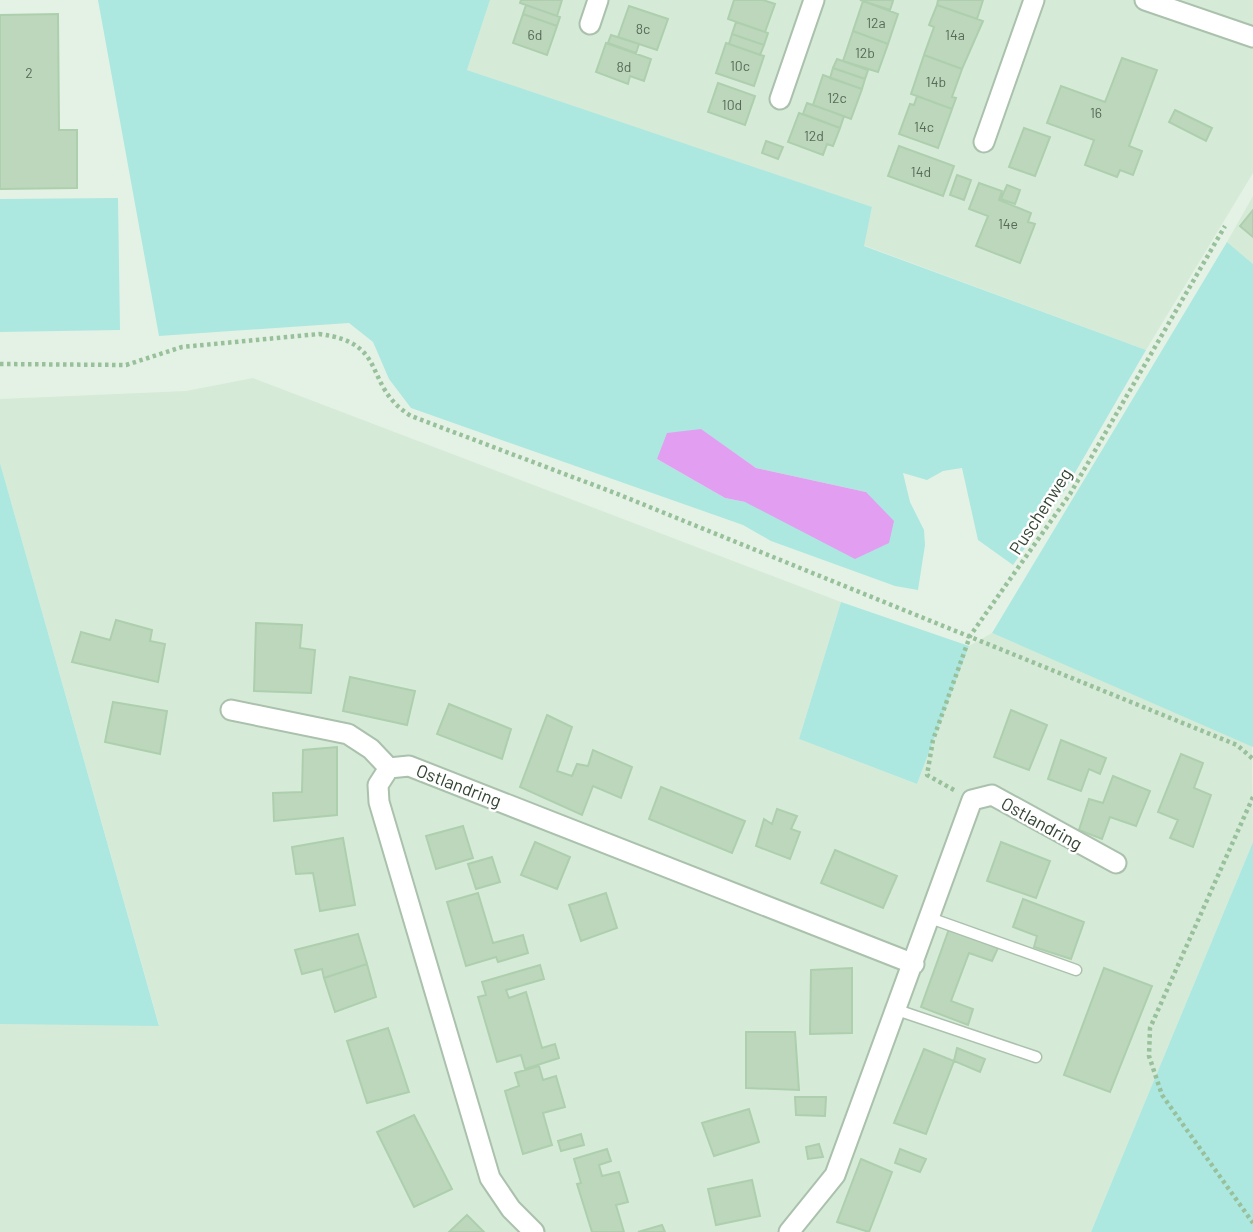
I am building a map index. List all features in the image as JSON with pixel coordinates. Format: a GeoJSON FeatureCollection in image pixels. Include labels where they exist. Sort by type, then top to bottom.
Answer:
{"type":"FeatureCollection","features":[{"type":"Feature","properties":{"kind":"street"},"geometry":{"type":"LineString","coordinates":[[590,24],[598,0]]}},
{"type":"Feature","properties":{"kind":"street"},"geometry":{"type":"LineString","coordinates":[[780,99],[814,0]]}},
{"type":"Feature","properties":{"kind":"street"},"geometry":{"type":"LineString","coordinates":[[984,142],[1034,0]]}},
{"type":"Feature","properties":{"kind":"street"},"geometry":{"type":"LineString","coordinates":[[1145,0],[1253,37]]}},
{"type":"Feature","properties":{"kind":"street"},"geometry":{"type":"LineString","coordinates":[[231,710],[348,734],[371,749],[389,768]]}},
{"type":"Feature","properties":{"kind":"street","name":"Ostlandring"},"geometry":{"type":"LineString","coordinates":[[534,1232],[511,1209],[490,1178],[379,802],[378,785],[389,768],[410,766],[914,964]]}},
{"type":"Feature","properties":{"kind":"street","name":"Ostlandring"},"geometry":{"type":"LineString","coordinates":[[972,800],[992,795],[1116,863]]}},
{"type":"Feature","properties":{"kind":"street"},"geometry":{"type":"LineString","coordinates":[[789,1232],[835,1175],[972,800]]}},
{"type":"Feature","properties":{"kind":"lane"},"geometry":{"type":"LineString","coordinates":[[930,918],[1076,970]]}},
{"type":"Feature","properties":{"kind":"lane"},"geometry":{"type":"LineString","coordinates":[[897,1010],[1036,1057]]}},
{"type":"Feature","properties":{"kind":"path","name":"Puschenweg"},"geometry":{"type":"LineString","coordinates":[[972,800],[927,775],[933,740],[970,636],[996,603],[1070,494],[1225,226]]}},
{"type":"Feature","properties":{"kind":"path"},"geometry":{"type":"LineString","coordinates":[[0,364],[126,365],[183,347],[318,334],[340,336],[357,344],[370,359],[385,394],[395,406],[411,416],[615,493],[970,636],[1237,745],[1253,759]]}},
{"type":"Feature","properties":{"kind":"path"},"geometry":{"type":"LineString","coordinates":[[1253,797],[1150,1028],[1149,1056],[1162,1096],[1253,1223]]}},
{"type":"Feature","properties":{"kind":"shaded area"},"geometry":{"type":"Polygon","coordinates":[[[98,0],[490,0],[467,70],[872,207],[864,246],[1146,350],[1065,490],[1013,565],[978,540],[962,468],[943,471],[927,480],[903,473],[910,502],[924,530],[925,545],[918,590],[895,586],[771,541],[743,525],[411,408],[389,379],[373,342],[349,323],[159,336],[98,0]],[[700,429],[657,459],[725,498],[745,502],[866,492],[756,468],[700,429]]]}},
{"type":"Feature","properties":{"kind":"shaded area"},"geometry":{"type":"Polygon","coordinates":[[[490,0],[1253,0],[1253,173],[1146,350],[863,245],[872,208],[467,70],[490,0]]]}},
{"type":"Feature","properties":{"kind":"shaded area"},"geometry":{"type":"Polygon","coordinates":[[[1253,196],[1253,264],[1227,242],[1253,196]]]}},
{"type":"Feature","properties":{"kind":"shaded area"},"geometry":{"type":"Polygon","coordinates":[[[118,198],[120,330],[0,332],[0,199],[118,198]]]}},
{"type":"Feature","properties":{"kind":"shaded area"},"geometry":{"type":"Polygon","coordinates":[[[1227,242],[1253,264],[1253,747],[992,633],[1227,242]]]}},
{"type":"Feature","properties":{"kind":"shaded area"},"geometry":{"type":"Polygon","coordinates":[[[253,378],[841,602],[799,739],[917,784],[969,646],[992,633],[1252,745],[1253,842],[1091,1232],[0,1232],[0,1024],[159,1025],[0,463],[0,399],[186,391],[253,378]]]}},
{"type":"Feature","properties":{"kind":"shaded area"},"geometry":{"type":"Polygon","coordinates":[[[701,429],[756,468],[866,492],[894,521],[889,543],[855,559],[745,502],[725,498],[657,459],[667,433],[701,429]]]}},
{"type":"Feature","properties":{"kind":"shaded area"},"geometry":{"type":"Polygon","coordinates":[[[0,463],[159,1026],[0,1024],[0,463]]]}},
{"type":"Feature","properties":{"kind":"shaded area"},"geometry":{"type":"Polygon","coordinates":[[[841,602],[969,646],[917,784],[799,739],[841,602]]]}},
{"type":"Feature","properties":{"kind":"shaded area"},"geometry":{"type":"Polygon","coordinates":[[[1253,842],[1253,1232],[1091,1232],[1253,842]]]}},
{"type":"Feature","properties":{"kind":"building"},"geometry":{"type":"Polygon","coordinates":[[[521,0],[562,0],[557,16],[520,3],[521,0]]]}},
{"type":"Feature","properties":{"kind":"building"},"geometry":{"type":"Polygon","coordinates":[[[734,0],[763,0],[775,4],[765,32],[728,19],[734,0]]]}},
{"type":"Feature","properties":{"kind":"building"},"geometry":{"type":"Polygon","coordinates":[[[860,0],[890,0],[893,1],[890,10],[860,0]]]}},
{"type":"Feature","properties":{"kind":"building"},"geometry":{"type":"Polygon","coordinates":[[[938,0],[983,0],[977,19],[937,5],[938,0]]]}},
{"type":"Feature","properties":{"kind":"building"},"geometry":{"type":"Polygon","coordinates":[[[863,1],[898,14],[888,44],[853,31],[863,1]]]}},
{"type":"Feature","properties":{"kind":"building"},"geometry":{"type":"Polygon","coordinates":[[[526,5],[560,17],[557,26],[523,14],[526,5]]]}},
{"type":"Feature","properties":{"kind":"building"},"geometry":{"type":"Polygon","coordinates":[[[937,5],[983,21],[962,69],[924,55],[934,27],[929,25],[937,5]]]}},
{"type":"Feature","properties":{"kind":"building"},"geometry":{"type":"Polygon","coordinates":[[[629,6],[668,19],[657,50],[618,37],[629,6]]]}},
{"type":"Feature","properties":{"kind":"building"},"geometry":{"type":"Polygon","coordinates":[[[58,14],[59,130],[77,130],[77,188],[0,189],[0,15],[58,14]]]}},
{"type":"Feature","properties":{"kind":"building"},"geometry":{"type":"Polygon","coordinates":[[[523,14],[557,26],[547,55],[513,43],[523,14]]]}},
{"type":"Feature","properties":{"kind":"building"},"geometry":{"type":"Polygon","coordinates":[[[736,22],[768,33],[764,45],[732,34],[736,22]]]}},
{"type":"Feature","properties":{"kind":"building"},"geometry":{"type":"Polygon","coordinates":[[[853,31],[888,44],[878,72],[843,61],[853,31]]]}},
{"type":"Feature","properties":{"kind":"building"},"geometry":{"type":"Polygon","coordinates":[[[732,34],[764,45],[760,55],[729,44],[732,34]]]}},
{"type":"Feature","properties":{"kind":"building"},"geometry":{"type":"Polygon","coordinates":[[[611,35],[639,44],[636,53],[608,43],[611,35]]]}},
{"type":"Feature","properties":{"kind":"building"},"geometry":{"type":"Polygon","coordinates":[[[606,43],[651,59],[644,81],[630,76],[628,84],[596,72],[606,43]]]}},
{"type":"Feature","properties":{"kind":"building"},"geometry":{"type":"Polygon","coordinates":[[[726,43],[764,56],[754,86],[716,73],[726,43]]]}},
{"type":"Feature","properties":{"kind":"building"},"geometry":{"type":"Polygon","coordinates":[[[924,55],[962,69],[952,97],[956,98],[952,109],[911,94],[924,55]]]}},
{"type":"Feature","properties":{"kind":"building"},"geometry":{"type":"Polygon","coordinates":[[[1122,58],[1157,70],[1129,146],[1142,151],[1133,175],[1120,170],[1117,177],[1085,165],[1094,140],[1047,123],[1061,86],[1105,102],[1122,58]]]}},
{"type":"Feature","properties":{"kind":"building"},"geometry":{"type":"Polygon","coordinates":[[[837,59],[868,70],[865,79],[833,68],[837,59]]]}},
{"type":"Feature","properties":{"kind":"building"},"geometry":{"type":"Polygon","coordinates":[[[833,68],[865,79],[862,89],[830,78],[833,68]]]}},
{"type":"Feature","properties":{"kind":"building"},"geometry":{"type":"Polygon","coordinates":[[[823,75],[862,89],[851,119],[813,105],[823,75]]]}},
{"type":"Feature","properties":{"kind":"building"},"geometry":{"type":"Polygon","coordinates":[[[718,83],[755,96],[745,125],[708,112],[718,83]]]}},
{"type":"Feature","properties":{"kind":"building"},"geometry":{"type":"Polygon","coordinates":[[[917,96],[952,109],[938,148],[899,134],[910,104],[914,105],[917,96]]]}},
{"type":"Feature","properties":{"kind":"building"},"geometry":{"type":"Polygon","coordinates":[[[807,103],[844,116],[840,128],[803,114],[807,103]]]}},
{"type":"Feature","properties":{"kind":"building"},"geometry":{"type":"Polygon","coordinates":[[[1175,110],[1212,128],[1206,141],[1169,122],[1175,110]]]}},
{"type":"Feature","properties":{"kind":"building"},"geometry":{"type":"Polygon","coordinates":[[[799,113],[840,128],[833,146],[827,144],[823,155],[788,142],[799,113]]]}},
{"type":"Feature","properties":{"kind":"building"},"geometry":{"type":"Polygon","coordinates":[[[1024,128],[1050,137],[1035,176],[1009,167],[1024,128]]]}},
{"type":"Feature","properties":{"kind":"building"},"geometry":{"type":"Polygon","coordinates":[[[766,141],[783,147],[778,159],[762,153],[766,141]]]}},
{"type":"Feature","properties":{"kind":"building"},"geometry":{"type":"Polygon","coordinates":[[[899,146],[954,166],[943,196],[888,176],[899,146]]]}},
{"type":"Feature","properties":{"kind":"building"},"geometry":{"type":"Polygon","coordinates":[[[957,175],[971,180],[964,200],[950,195],[957,175]]]}},
{"type":"Feature","properties":{"kind":"building"},"geometry":{"type":"Polygon","coordinates":[[[979,183],[1002,191],[999,200],[1031,213],[1028,222],[1035,224],[1020,263],[976,246],[988,216],[969,209],[979,183]]]}},
{"type":"Feature","properties":{"kind":"building"},"geometry":{"type":"Polygon","coordinates":[[[1007,185],[1020,190],[1015,204],[1001,199],[1007,185]]]}},
{"type":"Feature","properties":{"kind":"building"},"geometry":{"type":"Polygon","coordinates":[[[1253,210],[1253,237],[1240,226],[1253,210]]]}},
{"type":"Feature","properties":{"kind":"building"},"geometry":{"type":"Polygon","coordinates":[[[116,620],[152,630],[150,641],[165,644],[158,682],[72,662],[81,632],[110,640],[116,620]]]}},
{"type":"Feature","properties":{"kind":"building"},"geometry":{"type":"Polygon","coordinates":[[[256,623],[302,625],[300,648],[315,650],[311,693],[254,691],[256,623]]]}},
{"type":"Feature","properties":{"kind":"building"},"geometry":{"type":"Polygon","coordinates":[[[350,677],[415,691],[407,725],[343,711],[350,677]]]}},
{"type":"Feature","properties":{"kind":"building"},"geometry":{"type":"Polygon","coordinates":[[[113,702],[167,711],[160,754],[105,742],[113,702]]]}},
{"type":"Feature","properties":{"kind":"building"},"geometry":{"type":"Polygon","coordinates":[[[449,704],[511,729],[502,759],[437,734],[449,704]]]}},
{"type":"Feature","properties":{"kind":"building"},"geometry":{"type":"Polygon","coordinates":[[[1011,710],[1047,725],[1029,770],[994,757],[1011,710]]]}},
{"type":"Feature","properties":{"kind":"building"},"geometry":{"type":"Polygon","coordinates":[[[547,715],[572,727],[557,771],[572,776],[577,764],[588,766],[593,750],[632,767],[621,798],[593,786],[582,815],[520,787],[547,715]]]}},
{"type":"Feature","properties":{"kind":"building"},"geometry":{"type":"Polygon","coordinates":[[[1061,740],[1106,758],[1100,774],[1089,769],[1081,791],[1048,779],[1061,740]]]}},
{"type":"Feature","properties":{"kind":"building"},"geometry":{"type":"Polygon","coordinates":[[[337,747],[337,815],[274,821],[273,793],[302,792],[303,750],[337,747]]]}},
{"type":"Feature","properties":{"kind":"building"},"geometry":{"type":"Polygon","coordinates":[[[1181,754],[1203,763],[1194,788],[1211,795],[1193,847],[1170,838],[1178,820],[1158,812],[1181,754]]]}},
{"type":"Feature","properties":{"kind":"building"},"geometry":{"type":"Polygon","coordinates":[[[1113,776],[1150,791],[1136,826],[1110,817],[1102,839],[1079,830],[1089,799],[1103,803],[1113,776]]]}},
{"type":"Feature","properties":{"kind":"building"},"geometry":{"type":"Polygon","coordinates":[[[661,787],[745,821],[732,853],[649,819],[661,787]]]}},
{"type":"Feature","properties":{"kind":"building"},"geometry":{"type":"Polygon","coordinates":[[[777,809],[797,816],[791,829],[800,832],[790,859],[756,846],[764,819],[772,824],[777,809]]]}},
{"type":"Feature","properties":{"kind":"building"},"geometry":{"type":"Polygon","coordinates":[[[463,826],[473,858],[436,869],[426,836],[463,826]]]}},
{"type":"Feature","properties":{"kind":"building"},"geometry":{"type":"Polygon","coordinates":[[[343,838],[355,905],[320,911],[313,873],[296,874],[292,847],[343,838]]]}},
{"type":"Feature","properties":{"kind":"building"},"geometry":{"type":"Polygon","coordinates":[[[535,842],[570,857],[557,889],[521,875],[535,842]]]}},
{"type":"Feature","properties":{"kind":"building"},"geometry":{"type":"Polygon","coordinates":[[[1001,842],[1050,861],[1036,898],[987,881],[1001,842]]]}},
{"type":"Feature","properties":{"kind":"building"},"geometry":{"type":"Polygon","coordinates":[[[835,850],[897,876],[883,908],[821,883],[835,850]]]}},
{"type":"Feature","properties":{"kind":"building"},"geometry":{"type":"Polygon","coordinates":[[[492,857],[500,882],[476,889],[468,864],[492,857]]]}},
{"type":"Feature","properties":{"kind":"building"},"geometry":{"type":"Polygon","coordinates":[[[478,893],[493,943],[523,935],[528,953],[498,962],[496,957],[466,966],[447,902],[478,893]]]}},
{"type":"Feature","properties":{"kind":"building"},"geometry":{"type":"Polygon","coordinates":[[[606,893],[617,928],[581,941],[569,905],[606,893]]]}},
{"type":"Feature","properties":{"kind":"building"},"geometry":{"type":"Polygon","coordinates":[[[1023,899],[1084,922],[1071,959],[1034,947],[1037,936],[1013,927],[1023,899]]]}},
{"type":"Feature","properties":{"kind":"building"},"geometry":{"type":"Polygon","coordinates":[[[949,929],[998,948],[992,961],[969,953],[951,1001],[973,1009],[968,1025],[921,1007],[949,929]]]}},
{"type":"Feature","properties":{"kind":"building"},"geometry":{"type":"Polygon","coordinates":[[[358,934],[367,964],[324,978],[322,969],[302,974],[295,950],[358,934]]]}},
{"type":"Feature","properties":{"kind":"building"},"geometry":{"type":"Polygon","coordinates":[[[367,964],[376,997],[335,1012],[324,978],[367,964]]]}},
{"type":"Feature","properties":{"kind":"building"},"geometry":{"type":"Polygon","coordinates":[[[540,965],[544,979],[506,990],[509,998],[526,992],[542,1048],[555,1044],[559,1058],[525,1069],[521,1055],[497,1062],[478,997],[486,995],[482,982],[540,965]]]}},
{"type":"Feature","properties":{"kind":"building"},"geometry":{"type":"Polygon","coordinates":[[[852,968],[852,1033],[810,1034],[811,970],[852,968]]]}},
{"type":"Feature","properties":{"kind":"building"},"geometry":{"type":"Polygon","coordinates":[[[1104,968],[1152,986],[1110,1092],[1064,1075],[1104,968]]]}},
{"type":"Feature","properties":{"kind":"building"},"geometry":{"type":"Polygon","coordinates":[[[388,1028],[409,1092],[367,1103],[347,1041],[388,1028]]]}},
{"type":"Feature","properties":{"kind":"building"},"geometry":{"type":"Polygon","coordinates":[[[746,1032],[795,1032],[799,1090],[746,1088],[746,1032]]]}},
{"type":"Feature","properties":{"kind":"building"},"geometry":{"type":"Polygon","coordinates":[[[957,1048],[985,1059],[980,1072],[954,1061],[957,1048]]]}},
{"type":"Feature","properties":{"kind":"building"},"geometry":{"type":"Polygon","coordinates":[[[924,1049],[954,1061],[926,1134],[894,1123],[924,1049]]]}},
{"type":"Feature","properties":{"kind":"building"},"geometry":{"type":"Polygon","coordinates":[[[539,1066],[543,1080],[556,1076],[565,1107],[543,1113],[552,1145],[523,1154],[505,1091],[519,1086],[515,1073],[539,1066]]]}},
{"type":"Feature","properties":{"kind":"building"},"geometry":{"type":"Polygon","coordinates":[[[795,1097],[826,1097],[825,1116],[796,1115],[795,1097]]]}},
{"type":"Feature","properties":{"kind":"building"},"geometry":{"type":"Polygon","coordinates":[[[749,1109],[759,1142],[714,1156],[702,1123],[749,1109]]]}},
{"type":"Feature","properties":{"kind":"building"},"geometry":{"type":"Polygon","coordinates":[[[414,1115],[452,1189],[414,1207],[377,1132],[414,1115]]]}},
{"type":"Feature","properties":{"kind":"building"},"geometry":{"type":"Polygon","coordinates":[[[581,1134],[584,1145],[561,1151],[558,1141],[581,1134]]]}},
{"type":"Feature","properties":{"kind":"building"},"geometry":{"type":"Polygon","coordinates":[[[819,1144],[823,1157],[808,1159],[806,1147],[819,1144]]]}},
{"type":"Feature","properties":{"kind":"building"},"geometry":{"type":"Polygon","coordinates":[[[607,1149],[611,1161],[599,1165],[602,1176],[619,1172],[628,1202],[616,1205],[624,1232],[592,1232],[577,1184],[581,1183],[574,1159],[607,1149]]]}},
{"type":"Feature","properties":{"kind":"building"},"geometry":{"type":"Polygon","coordinates":[[[900,1149],[926,1159],[920,1172],[895,1163],[900,1149]]]}},
{"type":"Feature","properties":{"kind":"building"},"geometry":{"type":"Polygon","coordinates":[[[861,1159],[892,1172],[869,1232],[837,1222],[861,1159]]]}},
{"type":"Feature","properties":{"kind":"building"},"geometry":{"type":"Polygon","coordinates":[[[752,1180],[760,1216],[716,1225],[708,1189],[752,1180]]]}},
{"type":"Feature","properties":{"kind":"building"},"geometry":{"type":"Polygon","coordinates":[[[467,1215],[484,1232],[449,1232],[467,1215]]]}},
{"type":"Feature","properties":{"kind":"building"},"geometry":{"type":"Polygon","coordinates":[[[662,1225],[665,1232],[638,1232],[662,1225]]]}}]}
